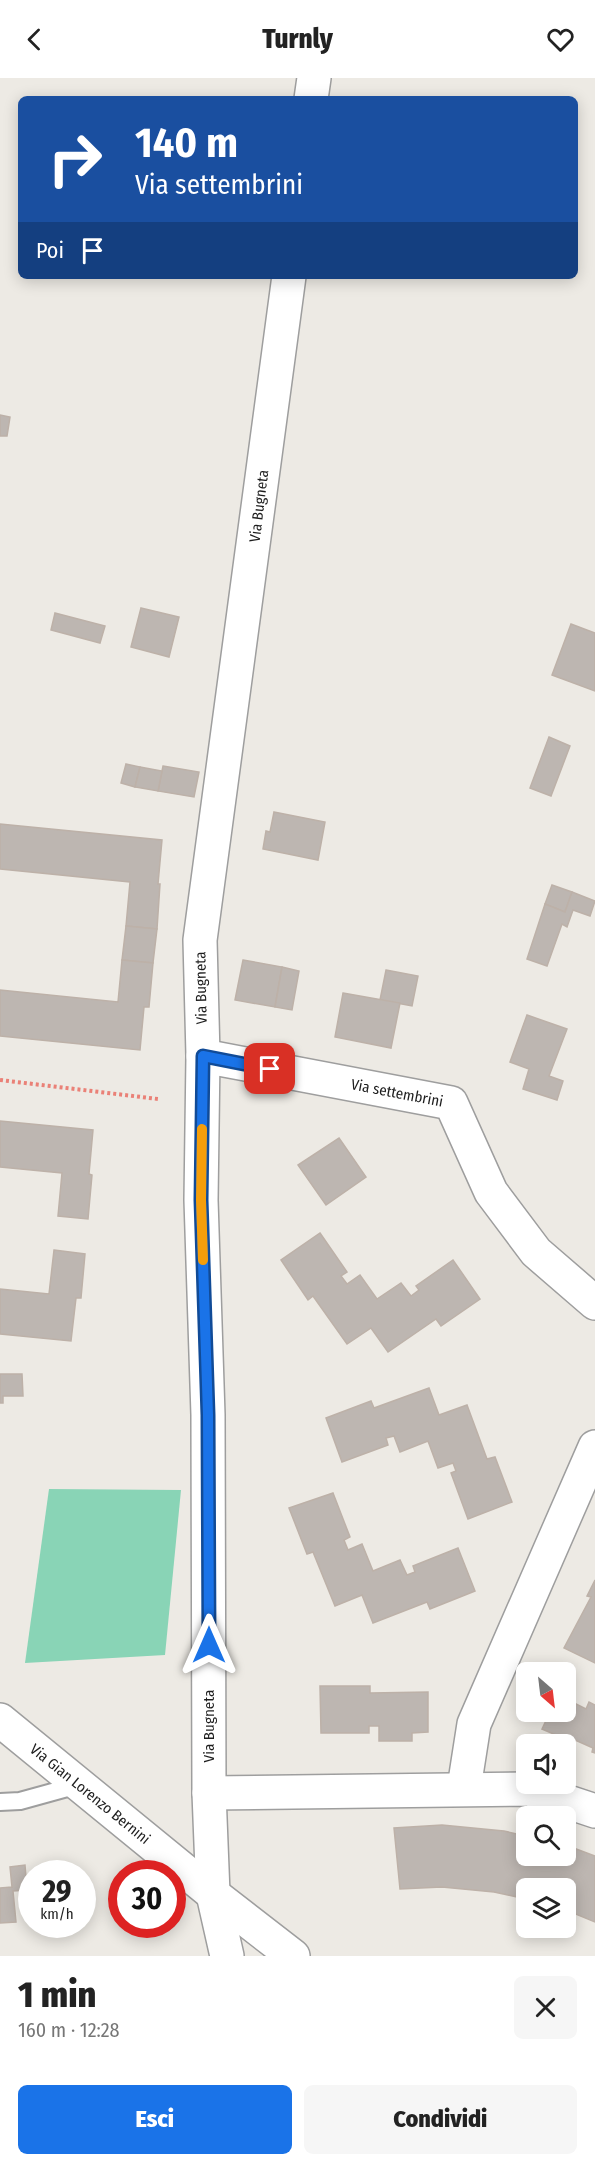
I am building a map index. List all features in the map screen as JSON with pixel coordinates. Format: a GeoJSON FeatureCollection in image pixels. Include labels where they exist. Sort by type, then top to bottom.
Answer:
{"type":"FeatureCollection","features":[{"type":"Feature","properties":{"kind":"street"},"geometry":{"type":"LineString","coordinates":[[311,96],[314,78]]}},
{"type":"Feature","properties":{"kind":"street","name":"Via Bugneta"},"geometry":{"type":"LineString","coordinates":[[227,1956],[213,1894],[209,1793],[208,1415],[201,1200],[203,1056],[200,940],[289,279]]}},
{"type":"Feature","properties":{"kind":"street","name":"Via settembrini"},"geometry":{"type":"LineString","coordinates":[[203,1056],[451,1103],[491,1192],[536,1252],[595,1303]]}},
{"type":"Feature","properties":{"kind":"street"},"geometry":{"type":"LineString","coordinates":[[464,1788],[474,1724],[595,1447]]}},
{"type":"Feature","properties":{"kind":"street","name":"Via Gian Lorenzo Bernini"},"geometry":{"type":"LineString","coordinates":[[0,1720],[213,1894],[293,1956]]}},
{"type":"Feature","properties":{"kind":"street"},"geometry":{"type":"LineString","coordinates":[[209,1793],[464,1788],[529,1789],[595,1811]]}},
{"type":"Feature","properties":{"kind":"lane"},"geometry":{"type":"LineString","coordinates":[[0,1802],[20,1801],[78,1785]]}},
{"type":"Feature","properties":{"kind":"path"},"geometry":{"type":"LineString","coordinates":[[0,1080],[158,1099]]}},
{"type":"Feature","properties":{"kind":"green space"},"geometry":{"type":"Polygon","coordinates":[[[49,1489],[181,1490],[165,1655],[25,1663],[49,1489]]]}},
{"type":"Feature","properties":{"kind":"building"},"geometry":{"type":"Polygon","coordinates":[[[0,415],[10,417],[7,436],[0,436],[0,415]]]}},
{"type":"Feature","properties":{"kind":"building"},"geometry":{"type":"Polygon","coordinates":[[[141,608],[179,617],[169,657],[131,647],[141,608]]]}},
{"type":"Feature","properties":{"kind":"building"},"geometry":{"type":"Polygon","coordinates":[[[55,613],[105,626],[100,643],[51,630],[55,613]]]}},
{"type":"Feature","properties":{"kind":"building"},"geometry":{"type":"Polygon","coordinates":[[[571,624],[595,633],[595,691],[552,675],[571,624]]]}},
{"type":"Feature","properties":{"kind":"building"},"geometry":{"type":"Polygon","coordinates":[[[549,737],[570,746],[551,796],[530,788],[549,737]]]}},
{"type":"Feature","properties":{"kind":"building"},"geometry":{"type":"Polygon","coordinates":[[[126,764],[140,767],[135,787],[121,783],[126,764]]]}},
{"type":"Feature","properties":{"kind":"building"},"geometry":{"type":"Polygon","coordinates":[[[163,766],[199,772],[194,797],[158,791],[163,766]]]}},
{"type":"Feature","properties":{"kind":"building"},"geometry":{"type":"Polygon","coordinates":[[[140,767],[162,771],[158,791],[135,787],[140,767]]]}},
{"type":"Feature","properties":{"kind":"building"},"geometry":{"type":"Polygon","coordinates":[[[274,812],[325,822],[318,860],[263,849],[266,831],[270,832],[274,812]]]}},
{"type":"Feature","properties":{"kind":"building"},"geometry":{"type":"Polygon","coordinates":[[[0,824],[162,840],[157,929],[126,926],[130,882],[0,869],[0,824]]]}},
{"type":"Feature","properties":{"kind":"building"},"geometry":{"type":"Polygon","coordinates":[[[552,885],[572,892],[565,912],[545,904],[552,885]]]}},
{"type":"Feature","properties":{"kind":"building"},"geometry":{"type":"Polygon","coordinates":[[[572,892],[595,901],[590,916],[573,910],[567,927],[562,924],[547,966],[527,959],[545,904],[565,912],[572,892]]]}},
{"type":"Feature","properties":{"kind":"building"},"geometry":{"type":"Polygon","coordinates":[[[126,926],[157,929],[153,963],[122,960],[126,926]]]}},
{"type":"Feature","properties":{"kind":"building"},"geometry":{"type":"Polygon","coordinates":[[[122,960],[153,963],[149,1007],[144,1007],[140,1050],[0,1036],[0,990],[118,1002],[122,960]]]}},
{"type":"Feature","properties":{"kind":"building"},"geometry":{"type":"Polygon","coordinates":[[[243,960],[282,967],[275,1007],[235,1000],[243,960]]]}},
{"type":"Feature","properties":{"kind":"building"},"geometry":{"type":"Polygon","coordinates":[[[282,967],[299,971],[292,1010],[275,1007],[282,967]]]}},
{"type":"Feature","properties":{"kind":"building"},"geometry":{"type":"Polygon","coordinates":[[[386,970],[418,976],[412,1006],[380,1000],[386,970]]]}},
{"type":"Feature","properties":{"kind":"building"},"geometry":{"type":"Polygon","coordinates":[[[343,993],[400,1003],[391,1048],[335,1037],[343,993]]]}},
{"type":"Feature","properties":{"kind":"building"},"geometry":{"type":"Polygon","coordinates":[[[527,1015],[567,1029],[549,1076],[563,1081],[557,1100],[523,1089],[529,1069],[510,1062],[527,1015]]]}},
{"type":"Feature","properties":{"kind":"building"},"geometry":{"type":"Polygon","coordinates":[[[0,1121],[93,1130],[88,1219],[58,1216],[62,1173],[0,1167],[0,1121]]]}},
{"type":"Feature","properties":{"kind":"building"},"geometry":{"type":"Polygon","coordinates":[[[339,1138],[366,1177],[326,1205],[298,1165],[339,1138]]]}},
{"type":"Feature","properties":{"kind":"building"},"geometry":{"type":"Polygon","coordinates":[[[320,1233],[347,1272],[341,1276],[347,1284],[360,1275],[377,1299],[401,1283],[411,1296],[419,1290],[416,1286],[453,1260],[480,1299],[441,1326],[436,1319],[388,1352],[371,1328],[347,1344],[313,1296],[308,1300],[281,1260],[320,1233]]]}},
{"type":"Feature","properties":{"kind":"building"},"geometry":{"type":"Polygon","coordinates":[[[54,1250],[85,1254],[81,1298],[76,1298],[71,1341],[0,1334],[0,1289],[49,1294],[54,1250]]]}},
{"type":"Feature","properties":{"kind":"building"},"geometry":{"type":"Polygon","coordinates":[[[0,1374],[22,1374],[23,1396],[3,1396],[3,1403],[0,1403],[0,1374]]]}},
{"type":"Feature","properties":{"kind":"building"},"geometry":{"type":"Polygon","coordinates":[[[429,1388],[439,1415],[467,1405],[487,1459],[495,1457],[512,1502],[468,1519],[451,1473],[456,1471],[453,1463],[438,1468],[428,1441],[400,1452],[394,1436],[386,1438],[388,1445],[342,1462],[326,1418],[371,1401],[374,1408],[429,1388]]]}},
{"type":"Feature","properties":{"kind":"building"},"geometry":{"type":"Polygon","coordinates":[[[333,1493],[350,1537],[344,1540],[348,1550],[362,1544],[373,1571],[400,1560],[407,1575],[415,1572],[413,1566],[458,1548],[475,1591],[430,1609],[427,1602],[373,1623],[362,1595],[335,1606],[313,1552],[307,1554],[289,1508],[333,1493]]]}},
{"type":"Feature","properties":{"kind":"building"},"geometry":{"type":"Polygon","coordinates":[[[595,1580],[595,1663],[564,1648],[591,1597],[587,1596],[595,1580]]]}},
{"type":"Feature","properties":{"kind":"building"},"geometry":{"type":"Polygon","coordinates":[[[320,1686],[370,1686],[370,1693],[428,1692],[428,1732],[412,1733],[412,1741],[379,1741],[379,1726],[369,1726],[369,1733],[321,1733],[320,1686]]]}},
{"type":"Feature","properties":{"kind":"building"},"geometry":{"type":"Polygon","coordinates":[[[589,1702],[595,1705],[595,1753],[592,1752],[593,1748],[576,1740],[576,1734],[554,1734],[542,1729],[545,1722],[576,1722],[576,1704],[586,1709],[589,1702]]]}},
{"type":"Feature","properties":{"kind":"building"},"geometry":{"type":"Polygon","coordinates":[[[442,1825],[516,1834],[516,1866],[576,1866],[576,1849],[595,1856],[595,1922],[576,1914],[576,1878],[516,1878],[516,1897],[494,1892],[442,1887],[400,1889],[394,1828],[442,1825]]]}},
{"type":"Feature","properties":{"kind":"building"},"geometry":{"type":"Polygon","coordinates":[[[18,1866],[18,1891],[13,1891],[16,1922],[0,1923],[0,1888],[12,1887],[10,1867],[18,1866]]]}},
{"type":"Feature","properties":{"kind":"slow traffic"},"geometry":{"type":"LineString","coordinates":[[202,1129],[203,1260]]}},
{"type":"Feature","properties":{"kind":"route"},"geometry":{"type":"LineString","coordinates":[[209,1645],[208,1415],[201,1200],[203,1056],[270,1069]]}}]}
